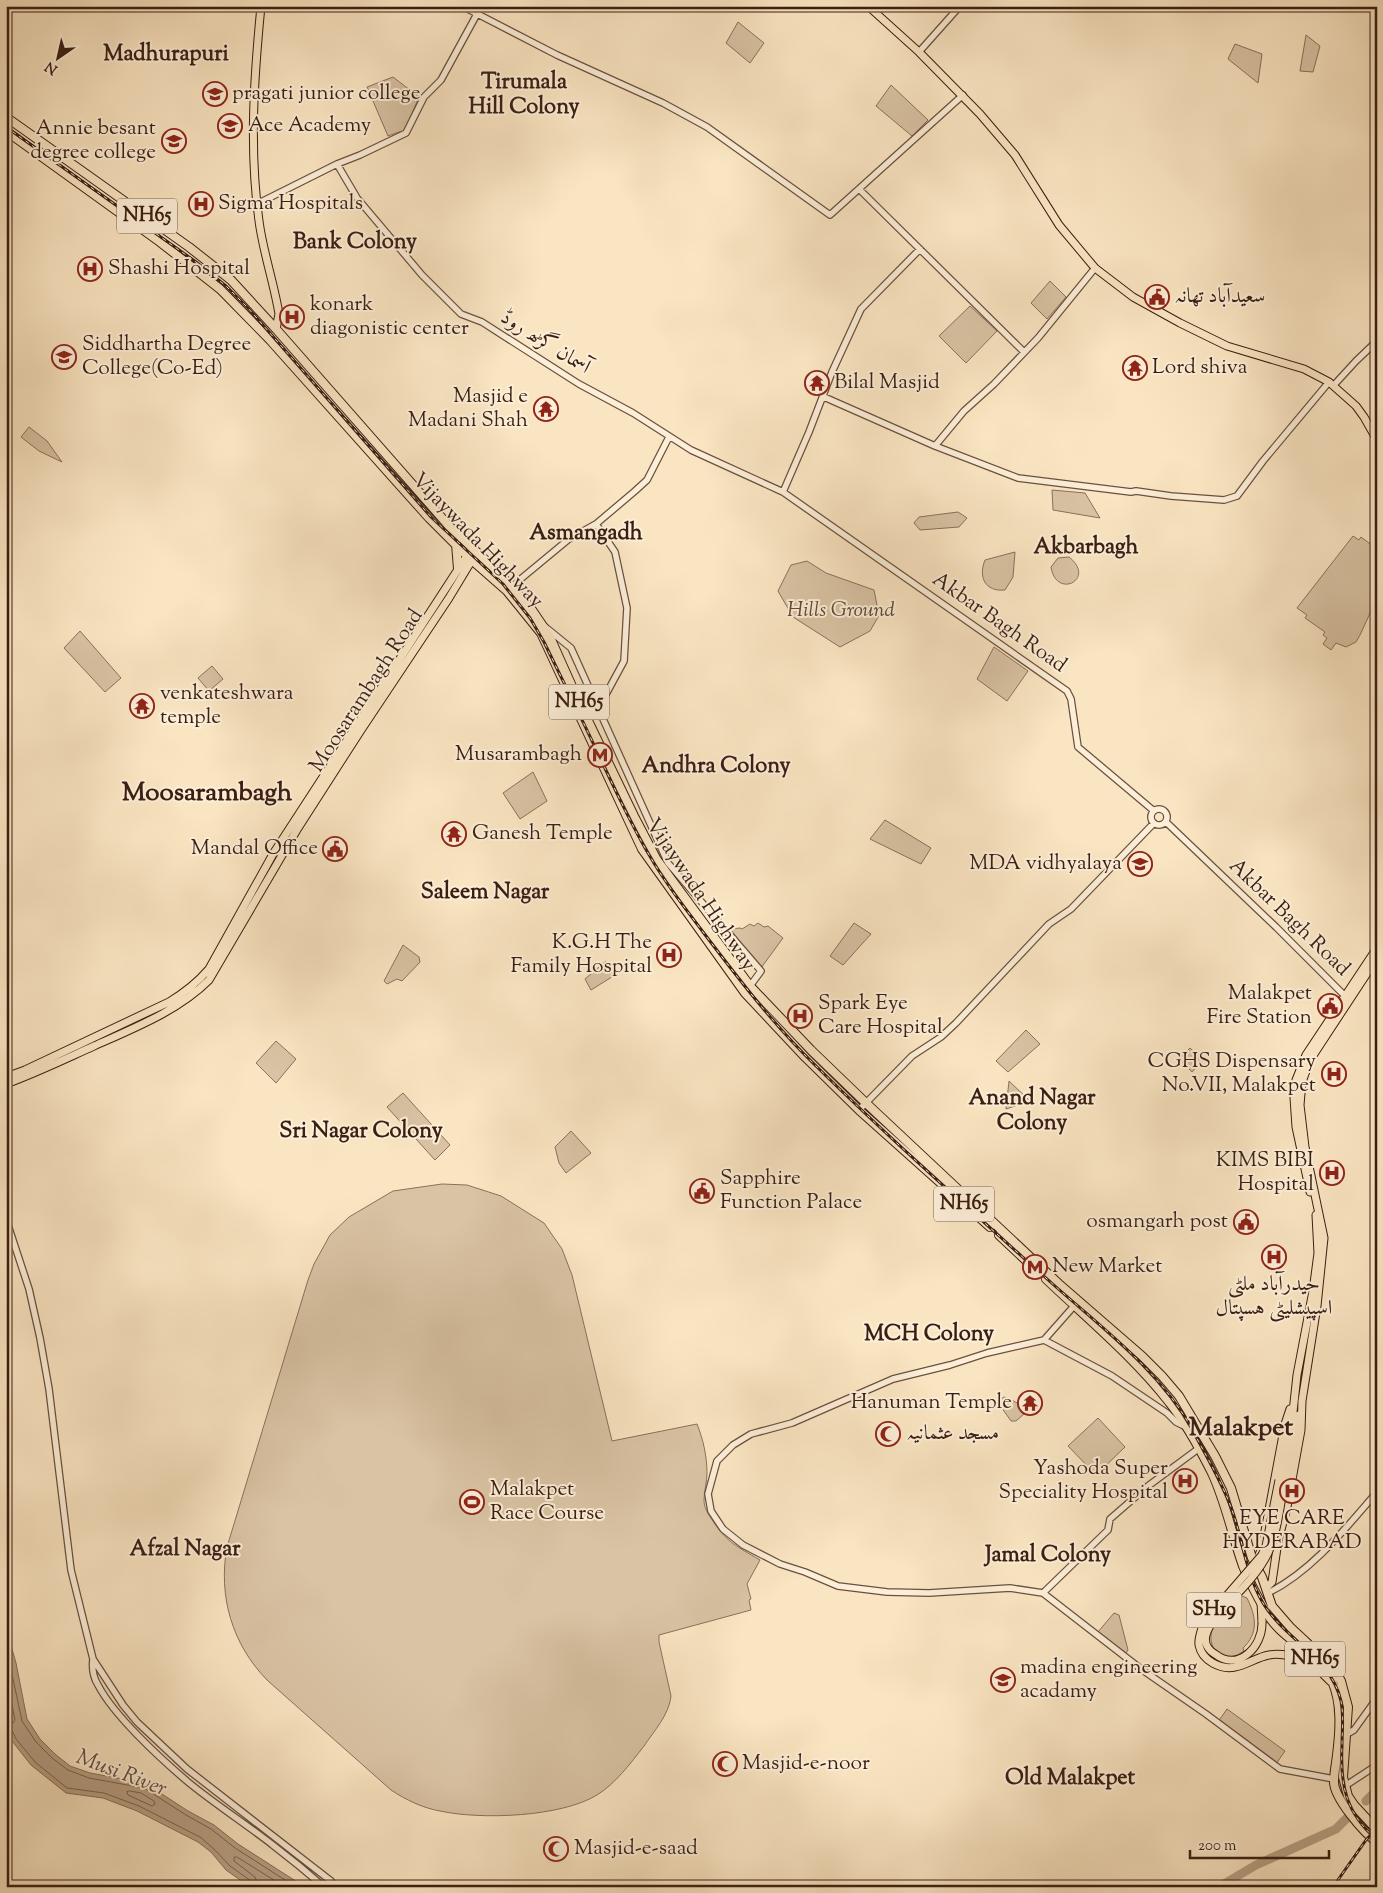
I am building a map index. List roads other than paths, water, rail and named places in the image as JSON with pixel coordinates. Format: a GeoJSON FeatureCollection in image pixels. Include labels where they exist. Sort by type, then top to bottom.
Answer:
{"type":"FeatureCollection","features":[{"type":"Feature","properties":{"kind":"highway","name":"Vijaywada Highway"},"geometry":{"type":"LineString","coordinates":[[6,118],[137,209],[231,280],[472,554],[507,591],[541,634],[638,832],[750,986],[811,1050],[866,1103],[1059,1284],[1142,1356],[1162,1376],[1179,1396],[1215,1456],[1231,1488],[1252,1558]]}},
{"type":"Feature","properties":{"kind":"highway","name":"Vijaywada Highway"},"geometry":{"type":"LineString","coordinates":[[6,131],[130,220],[214,284],[270,340],[429,518],[456,544],[499,573],[530,607],[552,642],[655,868],[745,993],[805,1057],[859,1110],[992,1229],[1139,1369],[1170,1402],[1212,1474],[1223,1500],[1252,1587]]}},
{"type":"Feature","properties":{"kind":"highway"},"geometry":{"type":"LineString","coordinates":[[130,220],[137,209]]}},
{"type":"Feature","properties":{"kind":"highway"},"geometry":{"type":"LineString","coordinates":[[214,284],[222,274]]}},
{"type":"Feature","properties":{"kind":"highway"},"geometry":{"type":"LineString","coordinates":[[351,432],[361,426]]}},
{"type":"Feature","properties":{"kind":"highway"},"geometry":{"type":"LineString","coordinates":[[403,474],[410,467]]}},
{"type":"Feature","properties":{"kind":"highway"},"geometry":{"type":"LineString","coordinates":[[456,544],[458,570]]}},
{"type":"Feature","properties":{"kind":"highway","name":"NH65"},"geometry":{"type":"LineString","coordinates":[[1252,1558],[1267,1588],[1272,1606],[1282,1619],[1325,1659],[1338,1675],[1345,1691],[1348,1707],[1343,1768],[1345,1786],[1348,1796],[1354,1805],[1377,1830]]}},
{"type":"Feature","properties":{"kind":"highway"},"geometry":{"type":"LineString","coordinates":[[1252,1587],[1262,1577]]}},
{"type":"Feature","properties":{"kind":"highway"},"geometry":{"type":"LineString","coordinates":[[1252,1587],[1267,1588]]}},
{"type":"Feature","properties":{"kind":"highway","name":"NH65"},"geometry":{"type":"LineString","coordinates":[[1252,1587],[1276,1627],[1318,1662],[1326,1672],[1334,1688],[1339,1719],[1334,1783],[1344,1803],[1362,1828],[1377,1842]]}},
{"type":"Feature","properties":{"kind":"main road"},"geometry":{"type":"LineString","coordinates":[[261,6],[253,95],[253,167],[259,222],[279,314],[276,330]]}},
{"type":"Feature","properties":{"kind":"main road"},"geometry":{"type":"LineString","coordinates":[[868,6],[963,95],[1015,155],[1059,225],[1096,268],[1133,297],[1227,346],[1304,369],[1332,384],[1360,412],[1377,440]]}},
{"type":"Feature","properties":{"kind":"main road","name":"Moosarambagh Road"},"geometry":{"type":"LineString","coordinates":[[6,1077],[26,1070],[169,1002],[183,994],[204,975],[273,854],[458,570],[472,554]]}},
{"type":"Feature","properties":{"kind":"main road","name":"Moosarambagh Road"},"geometry":{"type":"LineString","coordinates":[[6,1084],[115,1037],[177,1006],[198,991],[209,980],[302,821],[449,598],[472,554]]}},
{"type":"Feature","properties":{"kind":"main road","name":"SH19"},"geometry":{"type":"LineString","coordinates":[[1261,1601],[1262,1633],[1258,1643],[1250,1653],[1235,1660],[1223,1660],[1213,1654],[1207,1646],[1205,1636],[1212,1622],[1258,1570],[1266,1558],[1273,1541],[1318,1253],[1316,1217],[1296,1127],[1295,1088],[1301,1065],[1377,948]]}},
{"type":"Feature","properties":{"kind":"main road","name":"SH19"},"geometry":{"type":"LineString","coordinates":[[1334,1688],[1327,1678],[1313,1666],[1296,1657],[1284,1654],[1268,1655],[1237,1667],[1228,1668],[1213,1664],[1202,1653],[1199,1646],[1200,1633],[1204,1622],[1257,1562],[1266,1546],[1302,1408],[1317,1306],[1324,1238],[1305,1147],[1300,1094],[1304,1074],[1310,1060],[1377,958]]}},
{"type":"Feature","properties":{"kind":"main road","name":"SH19"},"geometry":{"type":"LineString","coordinates":[[1252,1558],[1256,1558],[1260,1553],[1285,1424],[1294,1400]]}},
{"type":"Feature","properties":{"kind":"main road","name":"SH19"},"geometry":{"type":"LineString","coordinates":[[1267,1588],[1272,1582],[1302,1430],[1302,1408]]}},
{"type":"Feature","properties":{"kind":"main road"},"geometry":{"type":"LineString","coordinates":[[1264,1534],[1279,1539]]}},
{"type":"Feature","properties":{"kind":"street"},"geometry":{"type":"LineString","coordinates":[[462,6],[562,57],[664,103],[700,123],[830,214],[963,95]]}},
{"type":"Feature","properties":{"kind":"street"},"geometry":{"type":"LineString","coordinates":[[919,52],[960,6]]}},
{"type":"Feature","properties":{"kind":"street"},"geometry":{"type":"LineString","coordinates":[[257,204],[337,164],[406,133],[424,96],[441,80],[477,14]]}},
{"type":"Feature","properties":{"kind":"street","name":"آسمان گڑھ روڈ"},"geometry":{"type":"LineString","coordinates":[[337,164],[357,198],[422,275],[461,314],[482,322],[573,380],[633,413],[691,450],[783,492]]}},
{"type":"Feature","properties":{"kind":"street"},"geometry":{"type":"LineString","coordinates":[[858,189],[1024,352]]}},
{"type":"Feature","properties":{"kind":"street"},"geometry":{"type":"LineString","coordinates":[[783,492],[824,397],[832,372],[861,309],[920,249]]}},
{"type":"Feature","properties":{"kind":"street"},"geometry":{"type":"LineString","coordinates":[[935,446],[964,411],[1024,352],[1096,268]]}},
{"type":"Feature","properties":{"kind":"street"},"geometry":{"type":"LineString","coordinates":[[824,397],[935,446],[1018,478],[1131,492],[1224,500],[1238,496],[1265,459],[1332,384],[1377,341]]}},
{"type":"Feature","properties":{"kind":"street"},"geometry":{"type":"LineString","coordinates":[[511,587],[569,539],[596,524],[647,480],[669,437]]}},
{"type":"Feature","properties":{"kind":"street","name":"Akbar Bagh Road"},"geometry":{"type":"LineString","coordinates":[[783,492],[1067,690],[1071,699],[1078,747],[1154,811],[1158,809],[1165,812],[1168,818],[1166,822],[1276,926],[1345,996]]}},
{"type":"Feature","properties":{"kind":"street"},"geometry":{"type":"LineString","coordinates":[[596,524],[615,552],[627,608],[624,661],[598,709]]}},
{"type":"Feature","properties":{"kind":"street"},"geometry":{"type":"LineString","coordinates":[[542,625],[571,648],[668,863],[761,971],[750,986]]}},
{"type":"Feature","properties":{"kind":"street"},"geometry":{"type":"LineString","coordinates":[[1154,811],[1152,816],[1154,823]]}},
{"type":"Feature","properties":{"kind":"street"},"geometry":{"type":"LineString","coordinates":[[1154,823],[1160,825],[1166,822]]}},
{"type":"Feature","properties":{"kind":"street"},"geometry":{"type":"LineString","coordinates":[[859,1110],[912,1056],[941,1037],[956,1023],[1049,924],[1071,910],[1154,823]]}},
{"type":"Feature","properties":{"kind":"street"},"geometry":{"type":"LineString","coordinates":[[6,1219],[29,1289],[40,1338],[49,1389],[71,1570],[93,1659],[123,1705],[137,1722],[187,1769],[331,1881],[325,1887],[274,1846],[188,1782],[168,1764],[135,1731],[97,1684],[92,1665],[93,1659]]}},
{"type":"Feature","properties":{"kind":"street"},"geometry":{"type":"LineString","coordinates":[[1074,1306],[1044,1340],[987,1353],[950,1365],[894,1379],[792,1423],[751,1434],[733,1445],[717,1461],[708,1494],[711,1511],[722,1529],[744,1545],[780,1564],[838,1586],[887,1592],[929,1593],[1010,1588],[1027,1589],[1043,1593],[1142,1670],[1206,1714],[1249,1748],[1280,1769],[1334,1779]]}},
{"type":"Feature","properties":{"kind":"street"},"geometry":{"type":"LineString","coordinates":[[1044,1340],[1112,1376],[1167,1413],[1176,1422],[1186,1427]]}},
{"type":"Feature","properties":{"kind":"street"},"geometry":{"type":"LineString","coordinates":[[1043,1593],[1108,1530],[1110,1519],[1148,1486],[1198,1449]]}},
{"type":"Feature","properties":{"kind":"street"},"geometry":{"type":"LineString","coordinates":[[1267,1588],[1286,1585],[1297,1576],[1337,1538],[1377,1492]]}},
{"type":"Feature","properties":{"kind":"street"},"geometry":{"type":"LineString","coordinates":[[1347,1734],[1354,1730],[1377,1698]]}},
{"type":"Feature","properties":{"kind":"street"},"geometry":{"type":"LineString","coordinates":[[1345,1786],[1377,1765]]}},
{"type":"Feature","properties":{"kind":"water"},"geometry":{"type":"Polygon","coordinates":[[[6,1628],[16,1663],[27,1719],[40,1739],[55,1754],[70,1766],[90,1773],[145,1783],[188,1811],[214,1825],[238,1844],[305,1887],[268,1887],[262,1884],[262,1887],[250,1887],[226,1870],[211,1852],[198,1842],[137,1811],[103,1798],[66,1793],[31,1765],[12,1741],[6,1728],[6,1628]]]}},
{"type":"Feature","properties":{"kind":"waterway"},"geometry":{"type":"LineString","coordinates":[[1366,1801],[1377,1790]]}},
{"type":"Feature","properties":{"kind":"waterway"},"geometry":{"type":"LineString","coordinates":[[1225,1887],[1224,1884],[1256,1865],[1336,1829],[1347,1818]]}},
{"type":"Feature","properties":{"kind":"railway"},"geometry":{"type":"LineString","coordinates":[[6,127],[196,262],[226,286],[248,308],[431,517],[503,584],[530,618],[544,642],[626,812],[657,868],[689,914],[756,1000],[784,1033],[842,1092],[987,1225],[1126,1348],[1162,1386],[1192,1429],[1224,1489],[1236,1522],[1253,1581],[1263,1603],[1283,1628],[1318,1660],[1336,1686],[1342,1707],[1342,1774],[1347,1798],[1358,1820],[1377,1840]]}},
{"type":"Feature","properties":{"kind":"railway"},"geometry":{"type":"LineString","coordinates":[[1333,1887],[1366,1840],[1377,1828]]}},
{"type":"Feature","properties":{"kind":"place","name":"pragati junior college"},"geometry":{"type":"Point","coordinates":[215,94]}},
{"type":"Feature","properties":{"kind":"place","name":"Ace Academy"},"geometry":{"type":"Point","coordinates":[230,126]}},
{"type":"Feature","properties":{"kind":"place","name":"Annie besant degree college"},"geometry":{"type":"Point","coordinates":[174,141]}},
{"type":"Feature","properties":{"kind":"place","name":"Sigma Hospitals"},"geometry":{"type":"Point","coordinates":[201,204]}},
{"type":"Feature","properties":{"kind":"place","name":"Shashi Hospital"},"geometry":{"type":"Point","coordinates":[90,269]}},
{"type":"Feature","properties":{"kind":"place","name":"سعیدآباد تھانہ"},"geometry":{"type":"Point","coordinates":[1157,297]}},
{"type":"Feature","properties":{"kind":"place","name":"konark diagonistic center"},"geometry":{"type":"Point","coordinates":[292,317]}},
{"type":"Feature","properties":{"kind":"place","name":"Siddhartha Degree College(Co-Ed)"},"geometry":{"type":"Point","coordinates":[64,357]}},
{"type":"Feature","properties":{"kind":"place","name":"Lord shiva"},"geometry":{"type":"Point","coordinates":[1135,368]}},
{"type":"Feature","properties":{"kind":"place","name":"Bilal Masjid"},"geometry":{"type":"Point","coordinates":[817,383]}},
{"type":"Feature","properties":{"kind":"place","name":"Masjid e Madani Shah"},"geometry":{"type":"Point","coordinates":[546,409]}},
{"type":"Feature","properties":{"kind":"place","name":"venkateshwara temple"},"geometry":{"type":"Point","coordinates":[142,706]}},
{"type":"Feature","properties":{"kind":"place","name":"Musarambagh"},"geometry":{"type":"Point","coordinates":[600,755]}},
{"type":"Feature","properties":{"kind":"place","name":"Ganesh Temple"},"geometry":{"type":"Point","coordinates":[454,834]}},
{"type":"Feature","properties":{"kind":"place","name":"Mandal Office"},"geometry":{"type":"Point","coordinates":[335,849]}},
{"type":"Feature","properties":{"kind":"place","name":"MDA vidhyalaya"},"geometry":{"type":"Point","coordinates":[1140,864]}},
{"type":"Feature","properties":{"kind":"place","name":"K.G.H The Family Hospital"},"geometry":{"type":"Point","coordinates":[669,955]}},
{"type":"Feature","properties":{"kind":"place","name":"Malakpet Fire Station"},"geometry":{"type":"Point","coordinates":[1330,1006]}},
{"type":"Feature","properties":{"kind":"place","name":"Spark Eye Care Hospital"},"geometry":{"type":"Point","coordinates":[800,1016]}},
{"type":"Feature","properties":{"kind":"place","name":"CGHS Dispensary No.VII, Malakpet"},"geometry":{"type":"Point","coordinates":[1334,1074]}},
{"type":"Feature","properties":{"kind":"place","name":"KIMS BIBI Hospital"},"geometry":{"type":"Point","coordinates":[1332,1173]}},
{"type":"Feature","properties":{"kind":"place","name":"Sapphire Function Palace"},"geometry":{"type":"Point","coordinates":[702,1191]}},
{"type":"Feature","properties":{"kind":"place","name":"osmangarh post"},"geometry":{"type":"Point","coordinates":[1246,1222]}},
{"type":"Feature","properties":{"kind":"place","name":"حیدرآباد ملٹی اسپیشلیٹی ہسپتال"},"geometry":{"type":"Point","coordinates":[1274,1257]}},
{"type":"Feature","properties":{"kind":"place","name":"New Market"},"geometry":{"type":"Point","coordinates":[1035,1267]}},
{"type":"Feature","properties":{"kind":"place","name":"Hanuman Temple"},"geometry":{"type":"Point","coordinates":[1030,1403]}},
{"type":"Feature","properties":{"kind":"place","name":"مسجد عثمانیہ"},"geometry":{"type":"Point","coordinates":[888,1434]}},
{"type":"Feature","properties":{"kind":"place","name":"Yashoda Super Speciality Hospital"},"geometry":{"type":"Point","coordinates":[1185,1481]}},
{"type":"Feature","properties":{"kind":"place","name":"EYE CARE HYDERABAD"},"geometry":{"type":"Point","coordinates":[1292,1491]}},
{"type":"Feature","properties":{"kind":"place","name":"Malakpet Race Course"},"geometry":{"type":"Point","coordinates":[472,1502]}},
{"type":"Feature","properties":{"kind":"place","name":"madina engineering acadamy"},"geometry":{"type":"Point","coordinates":[1003,1680]}},
{"type":"Feature","properties":{"kind":"place","name":"Masjid-e-noor"},"geometry":{"type":"Point","coordinates":[725,1764]}},
{"type":"Feature","properties":{"kind":"place","name":"Masjid-e-saad"},"geometry":{"type":"Point","coordinates":[556,1849]}},
{"type":"Feature","properties":{"kind":"district","name":"Madhurapuri"},"geometry":{"type":"Point","coordinates":[166,55]}},
{"type":"Feature","properties":{"kind":"district","name":"Tirumala Hill Colony"},"geometry":{"type":"Point","coordinates":[524,96]}},
{"type":"Feature","properties":{"kind":"district","name":"Bank Colony"},"geometry":{"type":"Point","coordinates":[355,243]}},
{"type":"Feature","properties":{"kind":"district","name":"Asmangadh"},"geometry":{"type":"Point","coordinates":[586,534]}},
{"type":"Feature","properties":{"kind":"district","name":"Akbarbagh"},"geometry":{"type":"Point","coordinates":[1086,548]}},
{"type":"Feature","properties":{"kind":"district","name":"Andhra Colony"},"geometry":{"type":"Point","coordinates":[716,767]}},
{"type":"Feature","properties":{"kind":"district","name":"Moosarambagh"},"geometry":{"type":"Point","coordinates":[207,793]}},
{"type":"Feature","properties":{"kind":"district","name":"Saleem Nagar"},"geometry":{"type":"Point","coordinates":[485,893]}},
{"type":"Feature","properties":{"kind":"district","name":"Anand Nagar Colony"},"geometry":{"type":"Point","coordinates":[1032,1112]}},
{"type":"Feature","properties":{"kind":"district","name":"Sri Nagar Colony"},"geometry":{"type":"Point","coordinates":[361,1132]}},
{"type":"Feature","properties":{"kind":"district","name":"MCH Colony"},"geometry":{"type":"Point","coordinates":[929,1335]}},
{"type":"Feature","properties":{"kind":"district","name":"Malakpet"},"geometry":{"type":"Point","coordinates":[1241,1428]}},
{"type":"Feature","properties":{"kind":"district","name":"Afzal Nagar"},"geometry":{"type":"Point","coordinates":[185,1550]}},
{"type":"Feature","properties":{"kind":"district","name":"Jamal Colony"},"geometry":{"type":"Point","coordinates":[1048,1556]}},
{"type":"Feature","properties":{"kind":"district","name":"Old Malakpet"},"geometry":{"type":"Point","coordinates":[1070,1779]}},
{"type":"Feature","properties":{"kind":"park label","name":"Hills Ground"},"geometry":{"type":"Point","coordinates":[841,611]}},
{"type":"Feature","properties":{"kind":"water label","name":"Musi River"},"geometry":{"type":"Point","coordinates":[121,1774]}}]}
